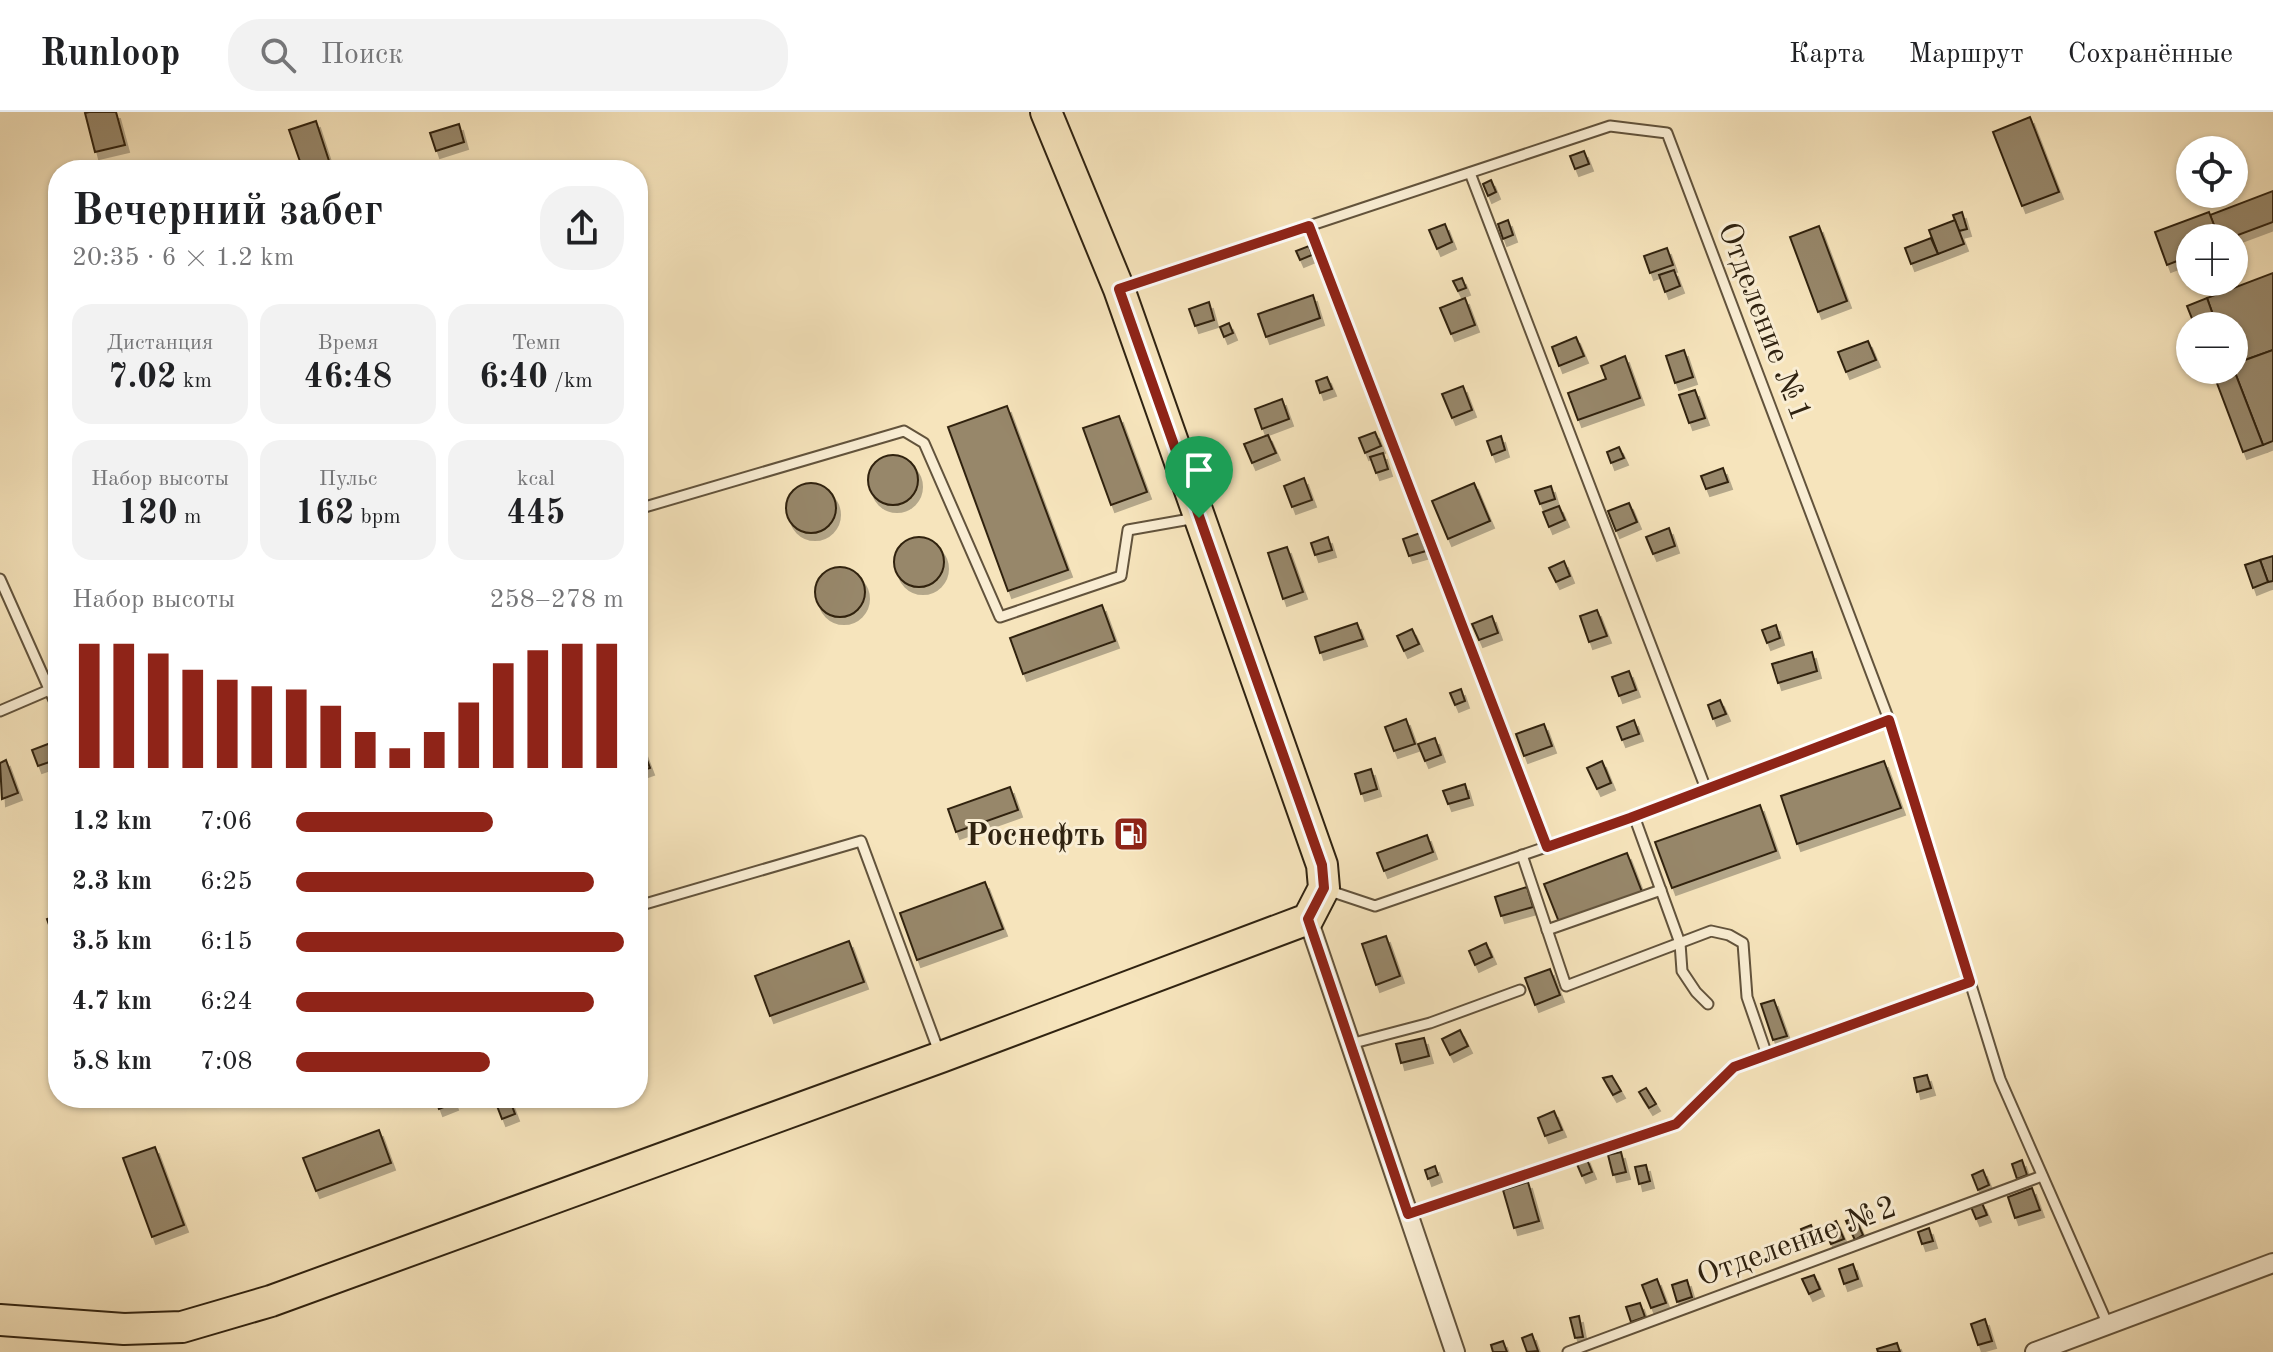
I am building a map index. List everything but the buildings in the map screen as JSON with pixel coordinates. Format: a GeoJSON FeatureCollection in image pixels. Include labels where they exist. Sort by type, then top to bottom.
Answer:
{"type":"FeatureCollection","features":[{"type":"Feature","properties":{"kind":"main road"},"geometry":{"type":"LineString","coordinates":[[0,1320],[124,1329],[182,1327],[271,1301],[941,1057],[1308,919],[1324,888],[1322,865],[1119,289],[1046,112]]}},
{"type":"Feature","properties":{"kind":"street"},"geometry":{"type":"LineString","coordinates":[[1308,919],[1455,1352]]}},
{"type":"Feature","properties":{"kind":"street"},"geometry":{"type":"LineString","coordinates":[[2035,1352],[2273,1263]]}},
{"type":"Feature","properties":{"kind":"lane","name":"Отделение №1"},"geometry":{"type":"LineString","coordinates":[[1119,289],[1610,126],[1667,133],[1889,720]]}},
{"type":"Feature","properties":{"kind":"lane"},"geometry":{"type":"LineString","coordinates":[[1470,173],[1706,789]]}},
{"type":"Feature","properties":{"kind":"lane"},"geometry":{"type":"LineString","coordinates":[[1309,226],[1547,847]]}},
{"type":"Feature","properties":{"kind":"lane"},"geometry":{"type":"LineString","coordinates":[[648,506],[904,431],[924,443],[1000,617],[1121,576],[1128,530],[1199,518]]}},
{"type":"Feature","properties":{"kind":"lane"},"geometry":{"type":"LineString","coordinates":[[0,579],[48,688]]}},
{"type":"Feature","properties":{"kind":"lane"},"geometry":{"type":"LineString","coordinates":[[0,711],[48,690]]}},
{"type":"Feature","properties":{"kind":"lane"},"geometry":{"type":"LineString","coordinates":[[1324,888],[1375,906],[1634,816],[1889,720],[2000,1079],[2108,1325]]}},
{"type":"Feature","properties":{"kind":"lane"},"geometry":{"type":"LineString","coordinates":[[1634,816],[1680,943],[1682,971],[1708,1004]]}},
{"type":"Feature","properties":{"kind":"lane"},"geometry":{"type":"LineString","coordinates":[[648,903],[861,841],[941,1057]]}},
{"type":"Feature","properties":{"kind":"lane"},"geometry":{"type":"LineString","coordinates":[[1522,855],[1566,986],[1711,931],[1729,935],[1743,943],[1747,997],[1767,1055]]}},
{"type":"Feature","properties":{"kind":"lane"},"geometry":{"type":"LineString","coordinates":[[1547,930],[1661,890]]}},
{"type":"Feature","properties":{"kind":"lane"},"geometry":{"type":"LineString","coordinates":[[1408,1214],[1676,1124],[1734,1067],[1970,982]]}},
{"type":"Feature","properties":{"kind":"lane"},"geometry":{"type":"LineString","coordinates":[[1350,1044],[1430,1023],[1520,990]]}},
{"type":"Feature","properties":{"kind":"lane","name":"Отделение №2"},"geometry":{"type":"LineString","coordinates":[[1568,1352],[2042,1176]]}},
{"type":"Feature","properties":{"kind":"place","name":"Роснефть"},"geometry":{"type":"Point","coordinates":[1131,834]}},
{"type":"Feature","properties":{"kind":"route"},"geometry":{"type":"LineString","coordinates":[[1309,226],[1547,847],[1889,720],[1970,982],[1734,1067],[1676,1124],[1408,1214],[1308,919],[1324,888],[1322,865],[1199,518],[1119,289],[1309,226]]}}]}
